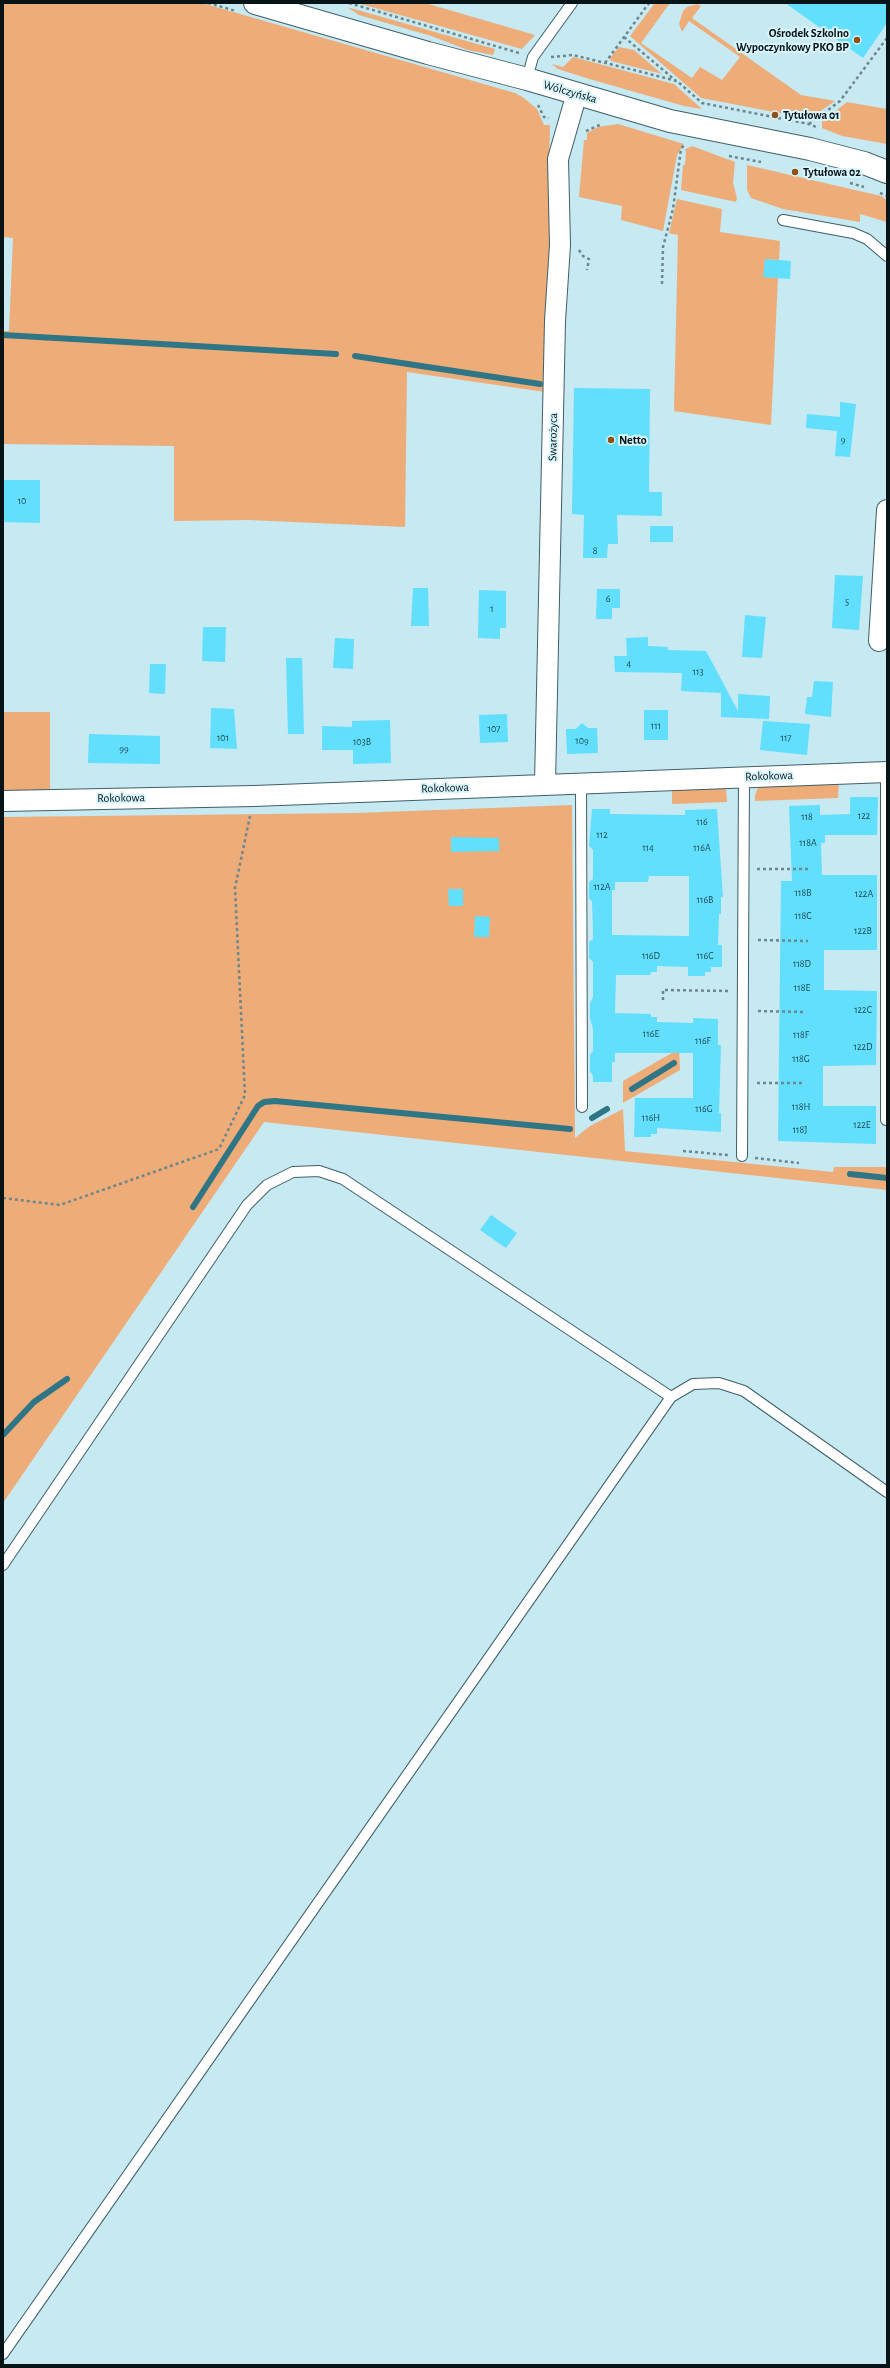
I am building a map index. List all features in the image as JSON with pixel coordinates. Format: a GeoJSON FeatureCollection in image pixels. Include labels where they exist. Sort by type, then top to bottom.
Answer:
{"type":"FeatureCollection","features":[{"type":"Feature","properties":{"kind":"main road","name":"Wólczyńska"},"geometry":{"type":"LineString","coordinates":[[255,3],[428,53],[577,93],[670,121],[810,149],[864,163],[887,172]]}},
{"type":"Feature","properties":{"kind":"street","name":"Swarożyca"},"geometry":{"type":"LineString","coordinates":[[545,784],[555,337],[560,245],[558,159],[577,93]]}},
{"type":"Feature","properties":{"kind":"street"},"geometry":{"type":"LineString","coordinates":[[879,641],[887,510]]}},
{"type":"Feature","properties":{"kind":"street","name":"Rokokowa"},"geometry":{"type":"LineString","coordinates":[[3,801],[254,796],[744,776],[886,772]]}},
{"type":"Feature","properties":{"kind":"lane"},"geometry":{"type":"LineString","coordinates":[[527,79],[533,57],[572,3]]}},
{"type":"Feature","properties":{"kind":"lane"},"geometry":{"type":"LineString","coordinates":[[783,220],[853,233],[867,239],[887,256]]}},
{"type":"Feature","properties":{"kind":"lane"},"geometry":{"type":"LineString","coordinates":[[886,772],[886,1120]]}},
{"type":"Feature","properties":{"kind":"lane"},"geometry":{"type":"LineString","coordinates":[[742,1156],[744,776]]}},
{"type":"Feature","properties":{"kind":"lane"},"geometry":{"type":"LineString","coordinates":[[581,783],[582,1107]]}},
{"type":"Feature","properties":{"kind":"lane"},"geometry":{"type":"LineString","coordinates":[[3,1565],[247,1205],[267,1185],[293,1172],[319,1171],[343,1179],[671,1397]]}},
{"type":"Feature","properties":{"kind":"lane"},"geometry":{"type":"LineString","coordinates":[[3,2354],[671,1397],[693,1384],[719,1383],[744,1391],[887,1492]]}},
{"type":"Feature","properties":{"kind":"path"},"geometry":{"type":"LineString","coordinates":[[349,3],[522,54]]}},
{"type":"Feature","properties":{"kind":"path"},"geometry":{"type":"LineString","coordinates":[[605,62],[649,3]]}},
{"type":"Feature","properties":{"kind":"path"},"geometry":{"type":"LineString","coordinates":[[624,37],[702,103],[809,124],[821,130]]}},
{"type":"Feature","properties":{"kind":"path"},"geometry":{"type":"LineString","coordinates":[[809,124],[840,101],[887,38]]}},
{"type":"Feature","properties":{"kind":"path"},"geometry":{"type":"LineString","coordinates":[[548,58],[573,55],[605,62],[677,82]]}},
{"type":"Feature","properties":{"kind":"path"},"geometry":{"type":"LineString","coordinates":[[662,284],[663,247],[673,209],[681,149],[688,143]]}},
{"type":"Feature","properties":{"kind":"path"},"geometry":{"type":"LineString","coordinates":[[3,1198],[60,1205],[219,1149],[245,1095],[235,888],[254,796]]}},
{"type":"Feature","properties":{"kind":"path"},"geometry":{"type":"LineString","coordinates":[[743,869],[809,869]]}},
{"type":"Feature","properties":{"kind":"path"},"geometry":{"type":"LineString","coordinates":[[743,940],[808,941]]}},
{"type":"Feature","properties":{"kind":"path"},"geometry":{"type":"LineString","coordinates":[[663,1000],[663,990],[742,991]]}},
{"type":"Feature","properties":{"kind":"path"},"geometry":{"type":"LineString","coordinates":[[742,1010],[805,1012]]}},
{"type":"Feature","properties":{"kind":"path"},"geometry":{"type":"LineString","coordinates":[[742,1082],[805,1083]]}},
{"type":"Feature","properties":{"kind":"shaded area"},"geometry":{"type":"Polygon","coordinates":[[[3,3],[202,3],[515,93],[524,98],[537,109],[544,125],[550,125],[549,163],[552,220],[545,392],[407,372],[405,527],[249,520],[174,521],[174,446],[3,444],[3,331],[9,331],[13,238],[3,237],[3,3]]]}},
{"type":"Feature","properties":{"kind":"shaded area"},"geometry":{"type":"Polygon","coordinates":[[[357,3],[425,3],[535,35],[522,49],[357,3]]]}},
{"type":"Feature","properties":{"kind":"shaded area"},"geometry":{"type":"Polygon","coordinates":[[[655,3],[670,3],[641,43],[692,78],[700,67],[722,80],[740,57],[689,21],[682,32],[679,24],[683,11],[687,7],[697,4],[701,6],[692,18],[801,95],[835,101],[815,115],[805,118],[701,98],[630,36],[655,3]]]}},
{"type":"Feature","properties":{"kind":"shaded area"},"geometry":{"type":"Polygon","coordinates":[[[347,7],[495,49],[493,55],[468,50],[431,36],[359,15],[347,7]]]}},
{"type":"Feature","properties":{"kind":"shaded area"},"geometry":{"type":"Polygon","coordinates":[[[619,47],[634,50],[662,74],[611,61],[610,58],[619,47]]]}},
{"type":"Feature","properties":{"kind":"shaded area"},"geometry":{"type":"Polygon","coordinates":[[[573,57],[674,84],[702,109],[684,106],[586,78],[558,69],[552,64],[563,67],[573,57]]]}},
{"type":"Feature","properties":{"kind":"shaded area"},"geometry":{"type":"Polygon","coordinates":[[[847,102],[887,109],[887,144],[842,136],[822,128],[822,122],[847,102]]]}},
{"type":"Feature","properties":{"kind":"shaded area"},"geometry":{"type":"Polygon","coordinates":[[[618,124],[684,144],[677,155],[663,231],[621,220],[622,206],[579,197],[584,140],[587,140],[587,133],[598,127],[618,124]]]}},
{"type":"Feature","properties":{"kind":"shaded area"},"geometry":{"type":"Polygon","coordinates":[[[692,146],[735,162],[733,183],[737,198],[736,202],[681,190],[683,165],[685,165],[686,151],[684,150],[692,146]]]}},
{"type":"Feature","properties":{"kind":"shaded area"},"geometry":{"type":"Polygon","coordinates":[[[747,165],[881,196],[887,200],[887,222],[860,214],[860,222],[783,209],[751,198],[747,190],[747,165]]]}},
{"type":"Feature","properties":{"kind":"shaded area"},"geometry":{"type":"Polygon","coordinates":[[[677,199],[722,209],[720,232],[780,241],[779,260],[765,259],[764,277],[778,278],[771,425],[674,411],[678,235],[669,233],[677,199]]]}},
{"type":"Feature","properties":{"kind":"shaded area"},"geometry":{"type":"Polygon","coordinates":[[[3,712],[50,712],[50,793],[3,794],[3,712]]]}},
{"type":"Feature","properties":{"kind":"shaded area"},"geometry":{"type":"Polygon","coordinates":[[[839,780],[838,798],[755,801],[755,795],[760,783],[839,780]]]}},
{"type":"Feature","properties":{"kind":"shaded area"},"geometry":{"type":"Polygon","coordinates":[[[672,787],[726,787],[727,802],[672,804],[672,787]]]}},
{"type":"Feature","properties":{"kind":"shaded area"},"geometry":{"type":"Polygon","coordinates":[[[572,805],[575,1138],[590,1126],[623,1109],[625,1151],[833,1172],[834,1167],[887,1167],[887,1190],[264,1122],[3,1503],[3,817],[356,813],[572,805]]]}},
{"type":"Feature","properties":{"kind":"shaded area"},"geometry":{"type":"Polygon","coordinates":[[[679,1049],[680,1070],[623,1103],[623,1081],[679,1049]]]}},
{"type":"Feature","properties":{"kind":"building","name":"Ośrodek Szkolno Wypoczynkowy PKO BP"},"geometry":{"type":"Polygon","coordinates":[[[785,3],[887,3],[887,23],[863,58],[785,3]]]}},
{"type":"Feature","properties":{"kind":"building"},"geometry":{"type":"Polygon","coordinates":[[[765,259],[791,261],[790,279],[763,277],[765,259]]]}},
{"type":"Feature","properties":{"kind":"building","name":"Netto"},"geometry":{"type":"Polygon","coordinates":[[[574,388],[650,389],[649,492],[662,492],[662,516],[617,515],[618,544],[608,544],[607,558],[583,558],[584,515],[572,514],[574,388]]]}},
{"type":"Feature","properties":{"kind":"building"},"geometry":{"type":"Polygon","coordinates":[[[840,402],[856,404],[850,457],[835,456],[837,431],[806,428],[807,414],[840,417],[840,402]]]}},
{"type":"Feature","properties":{"kind":"building"},"geometry":{"type":"Polygon","coordinates":[[[3,480],[40,480],[40,523],[3,522],[3,480]]]}},
{"type":"Feature","properties":{"kind":"building"},"geometry":{"type":"Polygon","coordinates":[[[650,526],[673,526],[673,542],[650,542],[650,526]]]}},
{"type":"Feature","properties":{"kind":"building"},"geometry":{"type":"Polygon","coordinates":[[[835,575],[863,576],[859,630],[832,628],[835,575]]]}},
{"type":"Feature","properties":{"kind":"building"},"geometry":{"type":"Polygon","coordinates":[[[413,588],[428,588],[429,626],[411,626],[413,588]]]}},
{"type":"Feature","properties":{"kind":"building"},"geometry":{"type":"Polygon","coordinates":[[[597,589],[620,589],[620,608],[612,608],[612,619],[596,619],[597,589]]]}},
{"type":"Feature","properties":{"kind":"building"},"geometry":{"type":"Polygon","coordinates":[[[479,590],[506,591],[506,628],[500,628],[500,639],[478,638],[479,590]]]}},
{"type":"Feature","properties":{"kind":"building"},"geometry":{"type":"Polygon","coordinates":[[[745,615],[766,617],[762,658],[742,657],[745,615]]]}},
{"type":"Feature","properties":{"kind":"building"},"geometry":{"type":"Polygon","coordinates":[[[203,627],[226,627],[225,662],[202,661],[203,627]]]}},
{"type":"Feature","properties":{"kind":"building"},"geometry":{"type":"Polygon","coordinates":[[[648,637],[648,646],[668,647],[668,650],[706,651],[738,711],[738,694],[770,696],[769,719],[721,717],[721,693],[681,691],[682,673],[615,672],[614,656],[627,656],[626,638],[648,637]]]}},
{"type":"Feature","properties":{"kind":"building"},"geometry":{"type":"Polygon","coordinates":[[[335,638],[354,639],[353,669],[333,668],[335,638]]]}},
{"type":"Feature","properties":{"kind":"building"},"geometry":{"type":"Polygon","coordinates":[[[286,658],[302,658],[304,734],[288,734],[286,658]]]}},
{"type":"Feature","properties":{"kind":"building"},"geometry":{"type":"Polygon","coordinates":[[[150,664],[166,664],[165,694],[149,693],[150,664]]]}},
{"type":"Feature","properties":{"kind":"building"},"geometry":{"type":"Polygon","coordinates":[[[814,681],[833,682],[831,717],[805,714],[807,697],[812,697],[814,681]]]}},
{"type":"Feature","properties":{"kind":"building"},"geometry":{"type":"Polygon","coordinates":[[[211,708],[234,709],[237,749],[210,748],[211,708]]]}},
{"type":"Feature","properties":{"kind":"building"},"geometry":{"type":"Polygon","coordinates":[[[644,710],[668,710],[668,740],[644,740],[644,710]]]}},
{"type":"Feature","properties":{"kind":"building"},"geometry":{"type":"Polygon","coordinates":[[[507,714],[508,742],[480,743],[479,715],[507,714]]]}},
{"type":"Feature","properties":{"kind":"building"},"geometry":{"type":"Polygon","coordinates":[[[390,720],[391,763],[353,764],[353,750],[322,750],[322,726],[352,727],[352,721],[390,720]]]}},
{"type":"Feature","properties":{"kind":"building"},"geometry":{"type":"Polygon","coordinates":[[[763,721],[810,724],[807,755],[760,750],[763,721]]]}},
{"type":"Feature","properties":{"kind":"building"},"geometry":{"type":"Polygon","coordinates":[[[582,723],[588,728],[597,728],[598,753],[567,754],[566,729],[576,729],[582,723]]]}},
{"type":"Feature","properties":{"kind":"building"},"geometry":{"type":"Polygon","coordinates":[[[89,734],[160,736],[160,764],[88,763],[89,734]]]}},
{"type":"Feature","properties":{"kind":"building"},"geometry":{"type":"Polygon","coordinates":[[[850,797],[878,797],[877,835],[825,835],[825,843],[821,843],[822,875],[877,875],[877,950],[824,950],[824,990],[877,991],[876,1065],[823,1066],[823,1106],[876,1106],[876,1144],[778,1141],[781,881],[792,881],[789,806],[820,805],[820,815],[850,814],[850,797]]]}},
{"type":"Feature","properties":{"kind":"building"},"geometry":{"type":"Polygon","coordinates":[[[592,809],[610,809],[610,814],[685,815],[685,810],[717,809],[723,897],[721,897],[721,914],[719,914],[718,945],[722,945],[722,967],[711,967],[711,972],[705,972],[705,976],[688,976],[688,967],[657,966],[657,972],[651,972],[650,975],[616,975],[615,1013],[651,1014],[651,1017],[657,1017],[657,1022],[693,1023],[693,1018],[718,1019],[718,1045],[721,1045],[719,1113],[721,1113],[721,1132],[657,1128],[657,1134],[651,1134],[651,1137],[634,1137],[635,1098],[693,1098],[693,1053],[615,1053],[615,1062],[612,1062],[612,1082],[593,1082],[593,1076],[590,1071],[590,1055],[593,1051],[593,1029],[590,1018],[590,1003],[593,997],[593,962],[589,958],[589,942],[593,939],[593,931],[592,901],[589,899],[589,882],[593,879],[593,850],[589,846],[592,809]],[[649,876],[648,882],[615,882],[615,890],[612,890],[612,935],[689,936],[689,876],[649,876]]]}},
{"type":"Feature","properties":{"kind":"building"},"geometry":{"type":"Polygon","coordinates":[[[451,837],[499,838],[499,851],[451,852],[451,837]]]}},
{"type":"Feature","properties":{"kind":"building"},"geometry":{"type":"Polygon","coordinates":[[[448,889],[463,889],[463,906],[449,906],[448,889]]]}},
{"type":"Feature","properties":{"kind":"building"},"geometry":{"type":"Polygon","coordinates":[[[475,916],[490,917],[489,937],[474,937],[475,916]]]}},
{"type":"Feature","properties":{"kind":"building"},"geometry":{"type":"Polygon","coordinates":[[[491,1215],[517,1233],[506,1248],[480,1230],[491,1215]]]}},
{"type":"Feature","properties":{"kind":"waterway"},"geometry":{"type":"LineString","coordinates":[[3,335],[336,354]]}},
{"type":"Feature","properties":{"kind":"waterway"},"geometry":{"type":"LineString","coordinates":[[355,356],[540,384]]}},
{"type":"Feature","properties":{"kind":"waterway"},"geometry":{"type":"LineString","coordinates":[[632,1089],[674,1063]]}},
{"type":"Feature","properties":{"kind":"waterway"},"geometry":{"type":"LineString","coordinates":[[193,1207],[258,1106],[264,1102],[275,1101],[570,1129]]}},
{"type":"Feature","properties":{"kind":"waterway"},"geometry":{"type":"LineString","coordinates":[[592,1118],[607,1109]]}},
{"type":"Feature","properties":{"kind":"waterway"},"geometry":{"type":"LineString","coordinates":[[850,1174],[887,1178]]}},
{"type":"Feature","properties":{"kind":"waterway"},"geometry":{"type":"LineString","coordinates":[[3,1435],[34,1402],[67,1379]]}},
{"type":"Feature","properties":{"kind":"place","name":"Ośrodek Szkolno Wypoczynkowy PKO BP"},"geometry":{"type":"Point","coordinates":[857,40]}},
{"type":"Feature","properties":{"kind":"place","name":"Tytułowa 01"},"geometry":{"type":"Point","coordinates":[775,115]}},
{"type":"Feature","properties":{"kind":"place","name":"Tytułowa 02"},"geometry":{"type":"Point","coordinates":[795,172]}},
{"type":"Feature","properties":{"kind":"place","name":"Netto"},"geometry":{"type":"Point","coordinates":[611,440]}}]}
